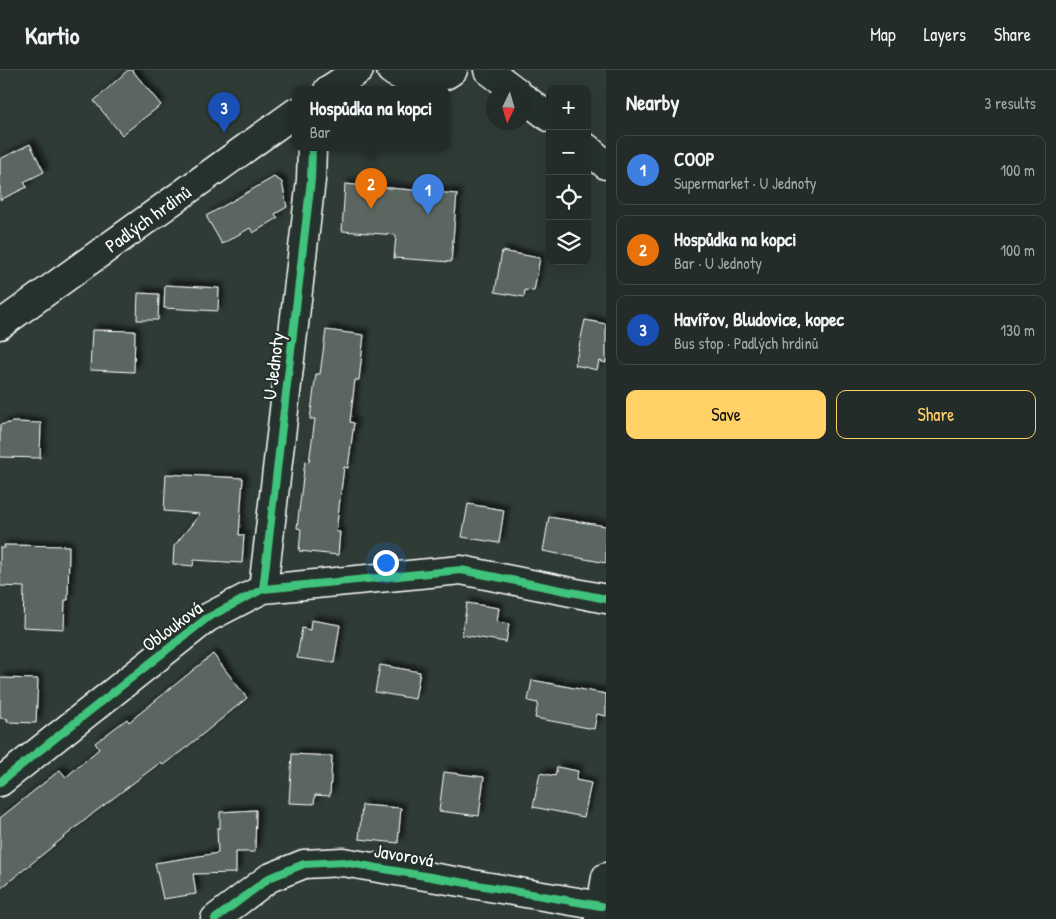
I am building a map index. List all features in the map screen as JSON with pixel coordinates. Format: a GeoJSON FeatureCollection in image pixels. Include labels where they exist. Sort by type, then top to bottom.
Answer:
{"type":"FeatureCollection","features":[{"type":"Feature","properties":{"kind":"street"},"geometry":{"type":"LineString","coordinates":[[334,86],[359,70]]}},
{"type":"Feature","properties":{"kind":"street"},"geometry":{"type":"LineString","coordinates":[[392,70],[398,75],[424,80],[450,73],[453,70]]}},
{"type":"Feature","properties":{"kind":"street"},"geometry":{"type":"LineString","coordinates":[[488,70],[508,85]]}},
{"type":"Feature","properties":{"kind":"street"},"geometry":{"type":"LineString","coordinates":[[531,103],[546,115]]}},
{"type":"Feature","properties":{"kind":"street","name":"Padlých hrdinů"},"geometry":{"type":"LineString","coordinates":[[0,324],[292,115]]}},
{"type":"Feature","properties":{"kind":"street","name":"U Jednoty"},"geometry":{"type":"LineString","coordinates":[[263,589],[311,180],[312,151]]}},
{"type":"Feature","properties":{"kind":"street"},"geometry":{"type":"LineString","coordinates":[[591,152],[606,165]]}},
{"type":"Feature","properties":{"kind":"street","name":"Oblouková"},"geometry":{"type":"LineString","coordinates":[[0,782],[207,618],[263,589],[461,570],[606,599]]}},
{"type":"Feature","properties":{"kind":"street","name":"Javorová"},"geometry":{"type":"LineString","coordinates":[[215,919],[270,878],[304,864],[343,862],[600,912]]}},
{"type":"Feature","properties":{"kind":"street"},"geometry":{"type":"LineString","coordinates":[[600,912],[606,877]]}},
{"type":"Feature","properties":{"kind":"building"},"geometry":{"type":"Polygon","coordinates":[[[128,70],[132,70],[161,105],[122,135],[94,101],[128,70]]]}},
{"type":"Feature","properties":{"kind":"building"},"geometry":{"type":"Polygon","coordinates":[[[30,144],[44,172],[24,182],[27,187],[0,200],[0,159],[30,144]]]}},
{"type":"Feature","properties":{"kind":"building"},"geometry":{"type":"Polygon","coordinates":[[[274,177],[282,182],[287,207],[275,214],[278,218],[253,233],[250,228],[222,244],[206,216],[274,177]]]}},
{"type":"Feature","properties":{"kind":"building"},"geometry":{"type":"Polygon","coordinates":[[[345,184],[457,194],[451,262],[394,258],[396,235],[342,231],[345,184]]]}},
{"type":"Feature","properties":{"kind":"building"},"geometry":{"type":"Polygon","coordinates":[[[502,251],[540,258],[534,291],[525,290],[524,297],[495,292],[502,251]]]}},
{"type":"Feature","properties":{"kind":"building"},"geometry":{"type":"Polygon","coordinates":[[[165,285],[219,288],[218,311],[164,308],[165,285]]]}},
{"type":"Feature","properties":{"kind":"building"},"geometry":{"type":"Polygon","coordinates":[[[138,293],[159,294],[158,320],[137,320],[138,293]]]}},
{"type":"Feature","properties":{"kind":"building"},"geometry":{"type":"Polygon","coordinates":[[[585,320],[606,324],[606,363],[599,361],[597,370],[575,365],[585,320]]]}},
{"type":"Feature","properties":{"kind":"building"},"geometry":{"type":"Polygon","coordinates":[[[92,330],[135,331],[134,372],[90,370],[92,330]]]}},
{"type":"Feature","properties":{"kind":"building"},"geometry":{"type":"Polygon","coordinates":[[[326,330],[364,335],[359,380],[355,380],[350,422],[354,423],[348,468],[344,467],[336,532],[340,532],[338,555],[299,551],[301,529],[297,528],[305,461],[309,462],[315,419],[310,419],[316,374],[320,374],[326,330]]]}},
{"type":"Feature","properties":{"kind":"building"},"geometry":{"type":"Polygon","coordinates":[[[13,422],[41,423],[40,458],[0,457],[0,425],[13,422]]]}},
{"type":"Feature","properties":{"kind":"building"},"geometry":{"type":"Polygon","coordinates":[[[166,474],[243,478],[239,535],[244,535],[242,563],[194,560],[193,566],[173,564],[174,546],[200,514],[164,511],[166,474]]]}},
{"type":"Feature","properties":{"kind":"building"},"geometry":{"type":"Polygon","coordinates":[[[468,504],[504,510],[499,543],[462,537],[468,504]]]}},
{"type":"Feature","properties":{"kind":"building"},"geometry":{"type":"Polygon","coordinates":[[[549,517],[606,526],[606,563],[543,551],[549,517]]]}},
{"type":"Feature","properties":{"kind":"building"},"geometry":{"type":"Polygon","coordinates":[[[4,545],[69,546],[68,600],[65,600],[64,629],[23,627],[24,587],[0,586],[0,548],[5,548],[4,545]]]}},
{"type":"Feature","properties":{"kind":"building"},"geometry":{"type":"Polygon","coordinates":[[[467,603],[499,608],[497,622],[509,624],[506,642],[462,635],[467,603]]]}},
{"type":"Feature","properties":{"kind":"building"},"geometry":{"type":"Polygon","coordinates":[[[311,620],[340,625],[334,663],[297,658],[302,628],[310,630],[311,620]]]}},
{"type":"Feature","properties":{"kind":"building"},"geometry":{"type":"Polygon","coordinates":[[[213,654],[247,698],[163,765],[161,762],[95,812],[0,889],[0,818],[60,770],[66,777],[99,749],[95,743],[127,719],[129,722],[213,654]]]}},
{"type":"Feature","properties":{"kind":"building"},"geometry":{"type":"Polygon","coordinates":[[[380,665],[420,672],[415,699],[375,692],[380,665]]]}},
{"type":"Feature","properties":{"kind":"building"},"geometry":{"type":"Polygon","coordinates":[[[0,678],[38,679],[36,723],[7,722],[8,719],[0,718],[0,678]]]}},
{"type":"Feature","properties":{"kind":"building"},"geometry":{"type":"Polygon","coordinates":[[[532,680],[606,694],[606,716],[597,714],[594,729],[535,718],[538,703],[528,701],[532,680]]]}},
{"type":"Feature","properties":{"kind":"building"},"geometry":{"type":"Polygon","coordinates":[[[292,754],[332,756],[330,796],[315,795],[314,804],[289,803],[292,754]]]}},
{"type":"Feature","properties":{"kind":"building"},"geometry":{"type":"Polygon","coordinates":[[[557,767],[578,771],[576,780],[591,783],[584,817],[533,807],[540,773],[555,776],[557,767]]]}},
{"type":"Feature","properties":{"kind":"building"},"geometry":{"type":"Polygon","coordinates":[[[444,772],[484,777],[479,816],[439,811],[444,772]]]}},
{"type":"Feature","properties":{"kind":"building"},"geometry":{"type":"Polygon","coordinates":[[[362,805],[401,808],[398,843],[359,839],[362,805]]]}},
{"type":"Feature","properties":{"kind":"building"},"geometry":{"type":"Polygon","coordinates":[[[256,810],[255,852],[236,852],[236,873],[193,874],[196,894],[163,899],[155,863],[218,853],[217,828],[220,828],[220,812],[256,810]]]}},
{"type":"Feature","properties":{"kind":"cycle path"},"geometry":{"type":"LineString","coordinates":[[263,589],[311,180],[312,151]]}},
{"type":"Feature","properties":{"kind":"cycle path"},"geometry":{"type":"LineString","coordinates":[[0,782],[207,618],[263,589],[461,570],[606,599]]}},
{"type":"Feature","properties":{"kind":"cycle path"},"geometry":{"type":"LineString","coordinates":[[215,919],[269,878],[304,864],[343,862],[601,906]]}},
{"type":"Feature","properties":{"kind":"place","name":"Havířov, Bludovice, kopec"},"geometry":{"type":"Point","coordinates":[224,133]}},
{"type":"Feature","properties":{"kind":"place","name":"Hospůdka na kopci"},"geometry":{"type":"Point","coordinates":[371,209]}},
{"type":"Feature","properties":{"kind":"place","name":"COOP"},"geometry":{"type":"Point","coordinates":[428,215]}}]}
